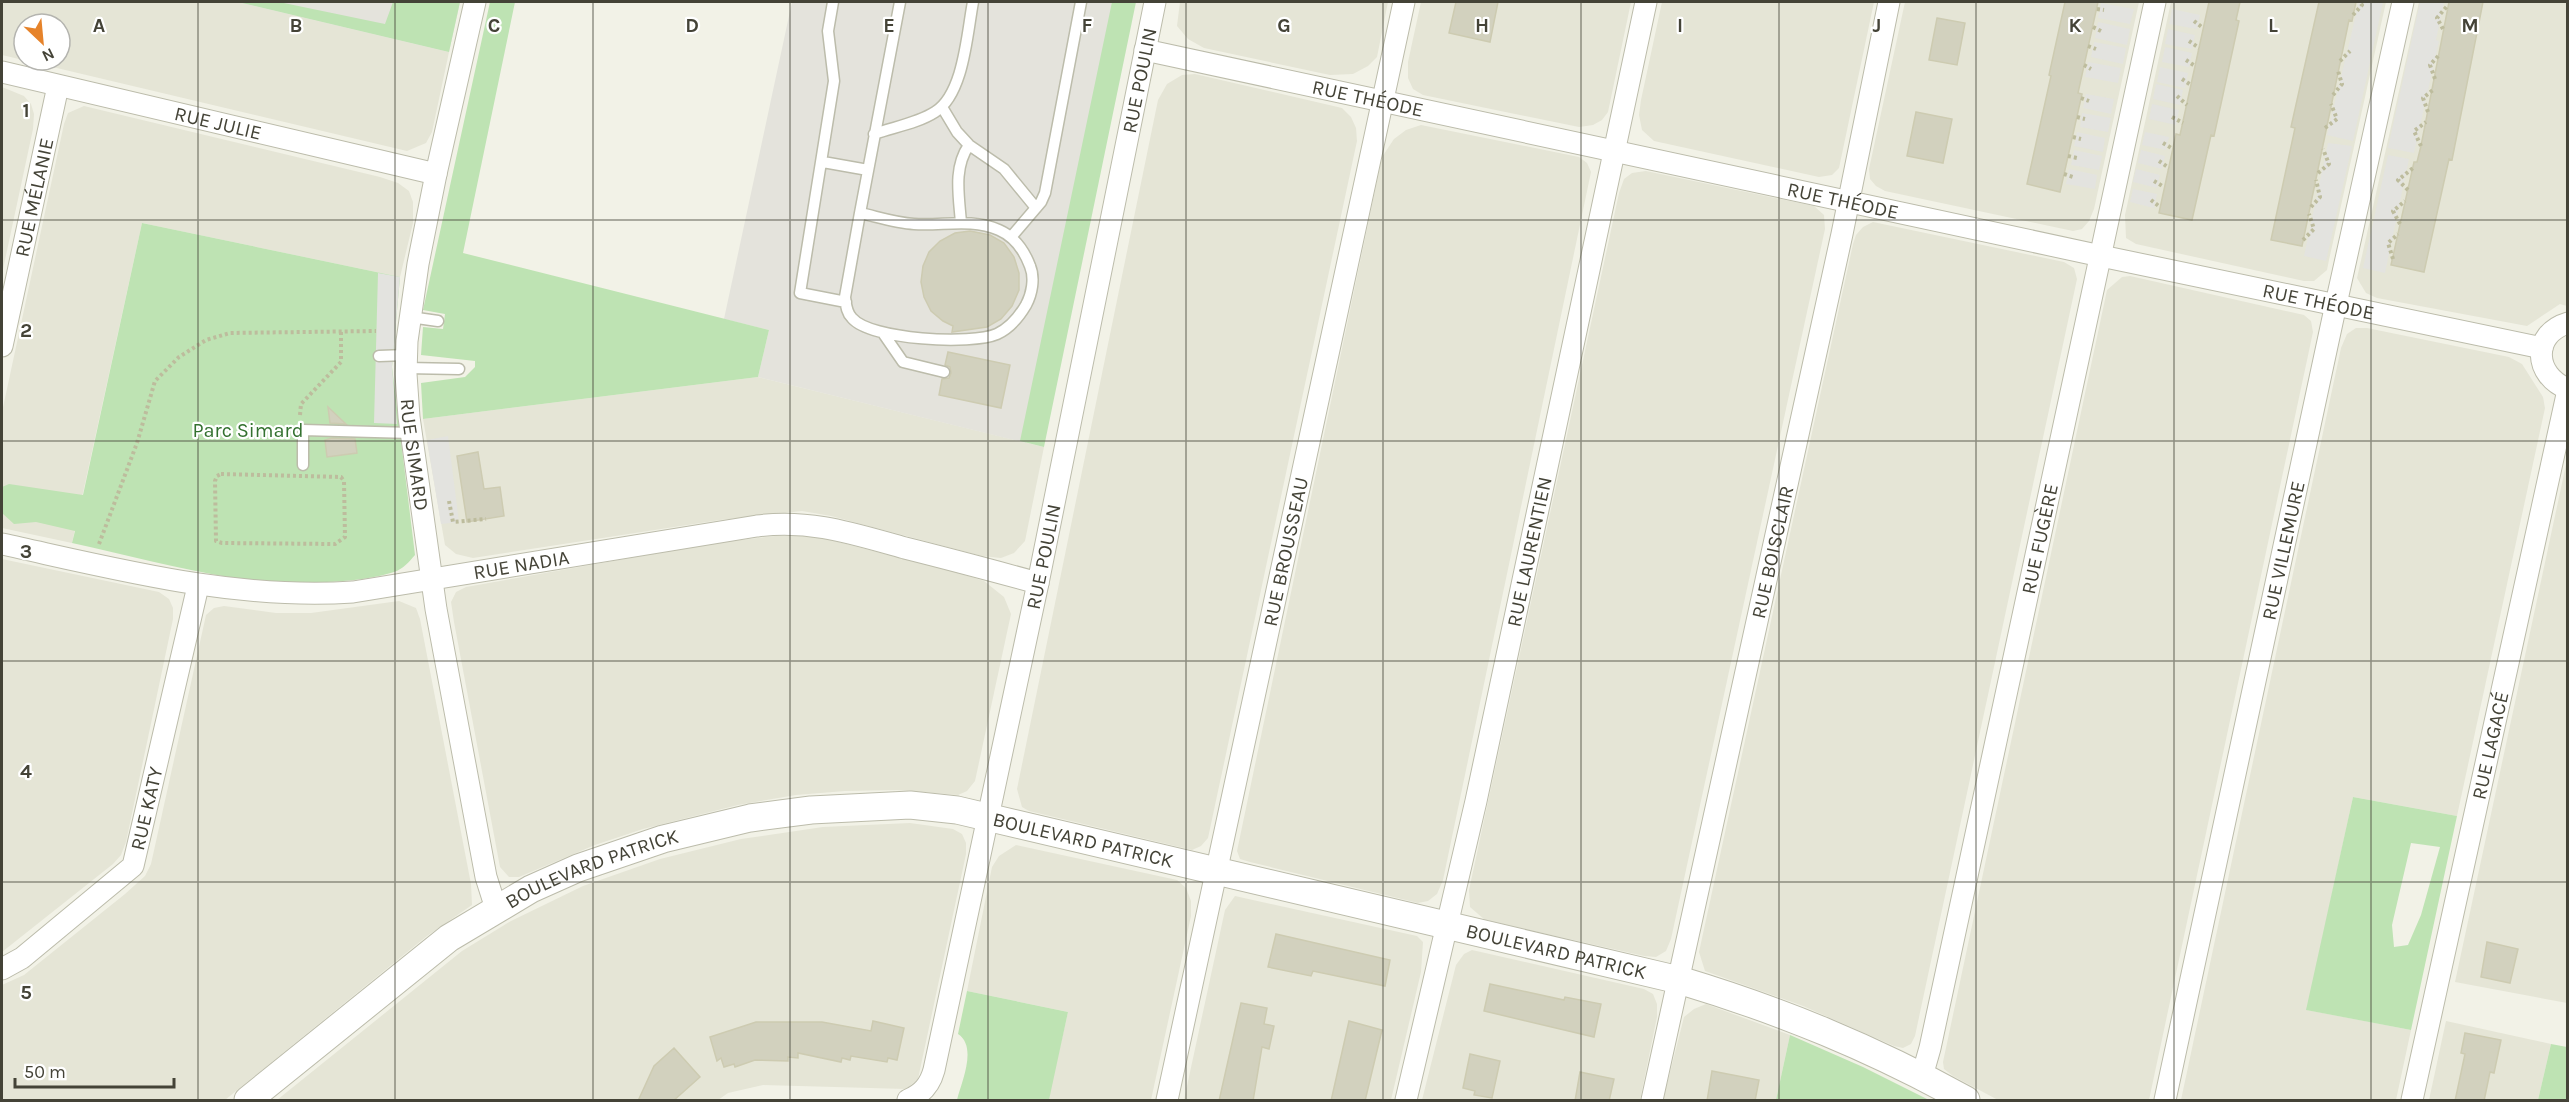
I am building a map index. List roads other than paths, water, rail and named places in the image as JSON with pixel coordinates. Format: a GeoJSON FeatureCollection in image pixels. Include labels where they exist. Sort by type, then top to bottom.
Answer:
{"type":"FeatureCollection","features":[{"type":"Feature","properties":{"kind":"street","name":"RUE SIMARD"},"geometry":{"type":"LineString","coordinates":[[475,2],[436,174],[410,317],[406,362],[411,433],[432,579],[486,877],[499,907]]}},
{"type":"Feature","properties":{"kind":"street","name":"RUE POULIN"},"geometry":{"type":"LineString","coordinates":[[908,1101],[928,1086],[934,1070],[1038,583],[1155,2]]}},
{"type":"Feature","properties":{"kind":"street","name":"RUE BROUSSEAU"},"geometry":{"type":"LineString","coordinates":[[1167,1101],[1404,2]]}},
{"type":"Feature","properties":{"kind":"street","name":"RUE LAURENTIEN"},"geometry":{"type":"LineString","coordinates":[[1406,1101],[1448,924],[1646,2]]}},
{"type":"Feature","properties":{"kind":"street","name":"RUE BOISCLAIR"},"geometry":{"type":"LineString","coordinates":[[1652,1101],[1889,2]]}},
{"type":"Feature","properties":{"kind":"street","name":"RUE FUGÈRE"},"geometry":{"type":"LineString","coordinates":[[1922,1076],[1930,1048],[2155,2]]}},
{"type":"Feature","properties":{"kind":"street","name":"RUE VILLEMURE"},"geometry":{"type":"LineString","coordinates":[[2165,1101],[2403,2]]}},
{"type":"Feature","properties":{"kind":"street","name":"RUE THÉODE"},"geometry":{"type":"LineString","coordinates":[[1145,50],[2101,256],[2542,348]]}},
{"type":"Feature","properties":{"kind":"street","name":"RUE JULIE"},"geometry":{"type":"LineString","coordinates":[[2,72],[436,174]]}},
{"type":"Feature","properties":{"kind":"street","name":"RUE MÉLANIE"},"geometry":{"type":"LineString","coordinates":[[2,346],[58,86]]}},
{"type":"Feature","properties":{"kind":"street"},"geometry":{"type":"LineString","coordinates":[[2568,323],[2554,329],[2547,338],[2542,348],[2541,358],[2549,378],[2568,389]]}},
{"type":"Feature","properties":{"kind":"street","name":"RUE LAGACÉ"},"geometry":{"type":"LineString","coordinates":[[2412,1101],[2568,389]]}},
{"type":"Feature","properties":{"kind":"street","name":"RUE NADIA"},"geometry":{"type":"LineString","coordinates":[[2,544],[198,586],[313,595],[353,592],[757,526],[792,523],[816,525],[1038,583]]}},
{"type":"Feature","properties":{"kind":"street","name":"RUE KATY"},"geometry":{"type":"LineString","coordinates":[[2,969],[22,958],[133,866],[137,858],[198,586]]}},
{"type":"Feature","properties":{"kind":"street","name":"BOULEVARD PATRICK"},"geometry":{"type":"LineString","coordinates":[[248,1101],[449,938],[499,907],[554,878],[607,857],[696,830],[750,818],[811,810],[910,805],[957,810],[1679,980],[1786,1014],[1846,1039],[1922,1076],[1966,1101]]}},
{"type":"Feature","properties":{"kind":"lane"},"geometry":{"type":"LineString","coordinates":[[833,2],[828,31],[834,81],[823,162],[800,293],[846,302]]}},
{"type":"Feature","properties":{"kind":"lane"},"geometry":{"type":"LineString","coordinates":[[860,213],[910,224],[978,223],[1012,236],[1026,255],[1032,271],[1031,296],[1022,312],[1009,327],[985,338],[950,340],[883,333],[859,324],[851,318],[846,302],[860,213],[874,134],[900,2]]}},
{"type":"Feature","properties":{"kind":"lane"},"geometry":{"type":"LineString","coordinates":[[874,134],[933,114],[942,107],[959,76],[973,2]]}},
{"type":"Feature","properties":{"kind":"lane"},"geometry":{"type":"LineString","coordinates":[[1012,236],[1036,208],[1045,193],[1081,2]]}},
{"type":"Feature","properties":{"kind":"lane"},"geometry":{"type":"LineString","coordinates":[[942,107],[957,132],[969,145],[1004,169],[1036,208]]}},
{"type":"Feature","properties":{"kind":"lane"},"geometry":{"type":"LineString","coordinates":[[961,223],[959,168],[961,157],[969,145]]}},
{"type":"Feature","properties":{"kind":"lane"},"geometry":{"type":"LineString","coordinates":[[823,162],[868,170]]}},
{"type":"Feature","properties":{"kind":"lane"},"geometry":{"type":"LineString","coordinates":[[410,317],[438,321]]}},
{"type":"Feature","properties":{"kind":"lane"},"geometry":{"type":"LineString","coordinates":[[883,333],[903,362],[944,372]]}},
{"type":"Feature","properties":{"kind":"lane"},"geometry":{"type":"LineString","coordinates":[[379,356],[459,369]]}},
{"type":"Feature","properties":{"kind":"lane"},"geometry":{"type":"LineString","coordinates":[[303,465],[303,430],[411,433]]}},
{"type":"Feature","properties":{"kind":"park label","name":"Parc Simard"},"geometry":{"type":"Point","coordinates":[248,430]}}]}
